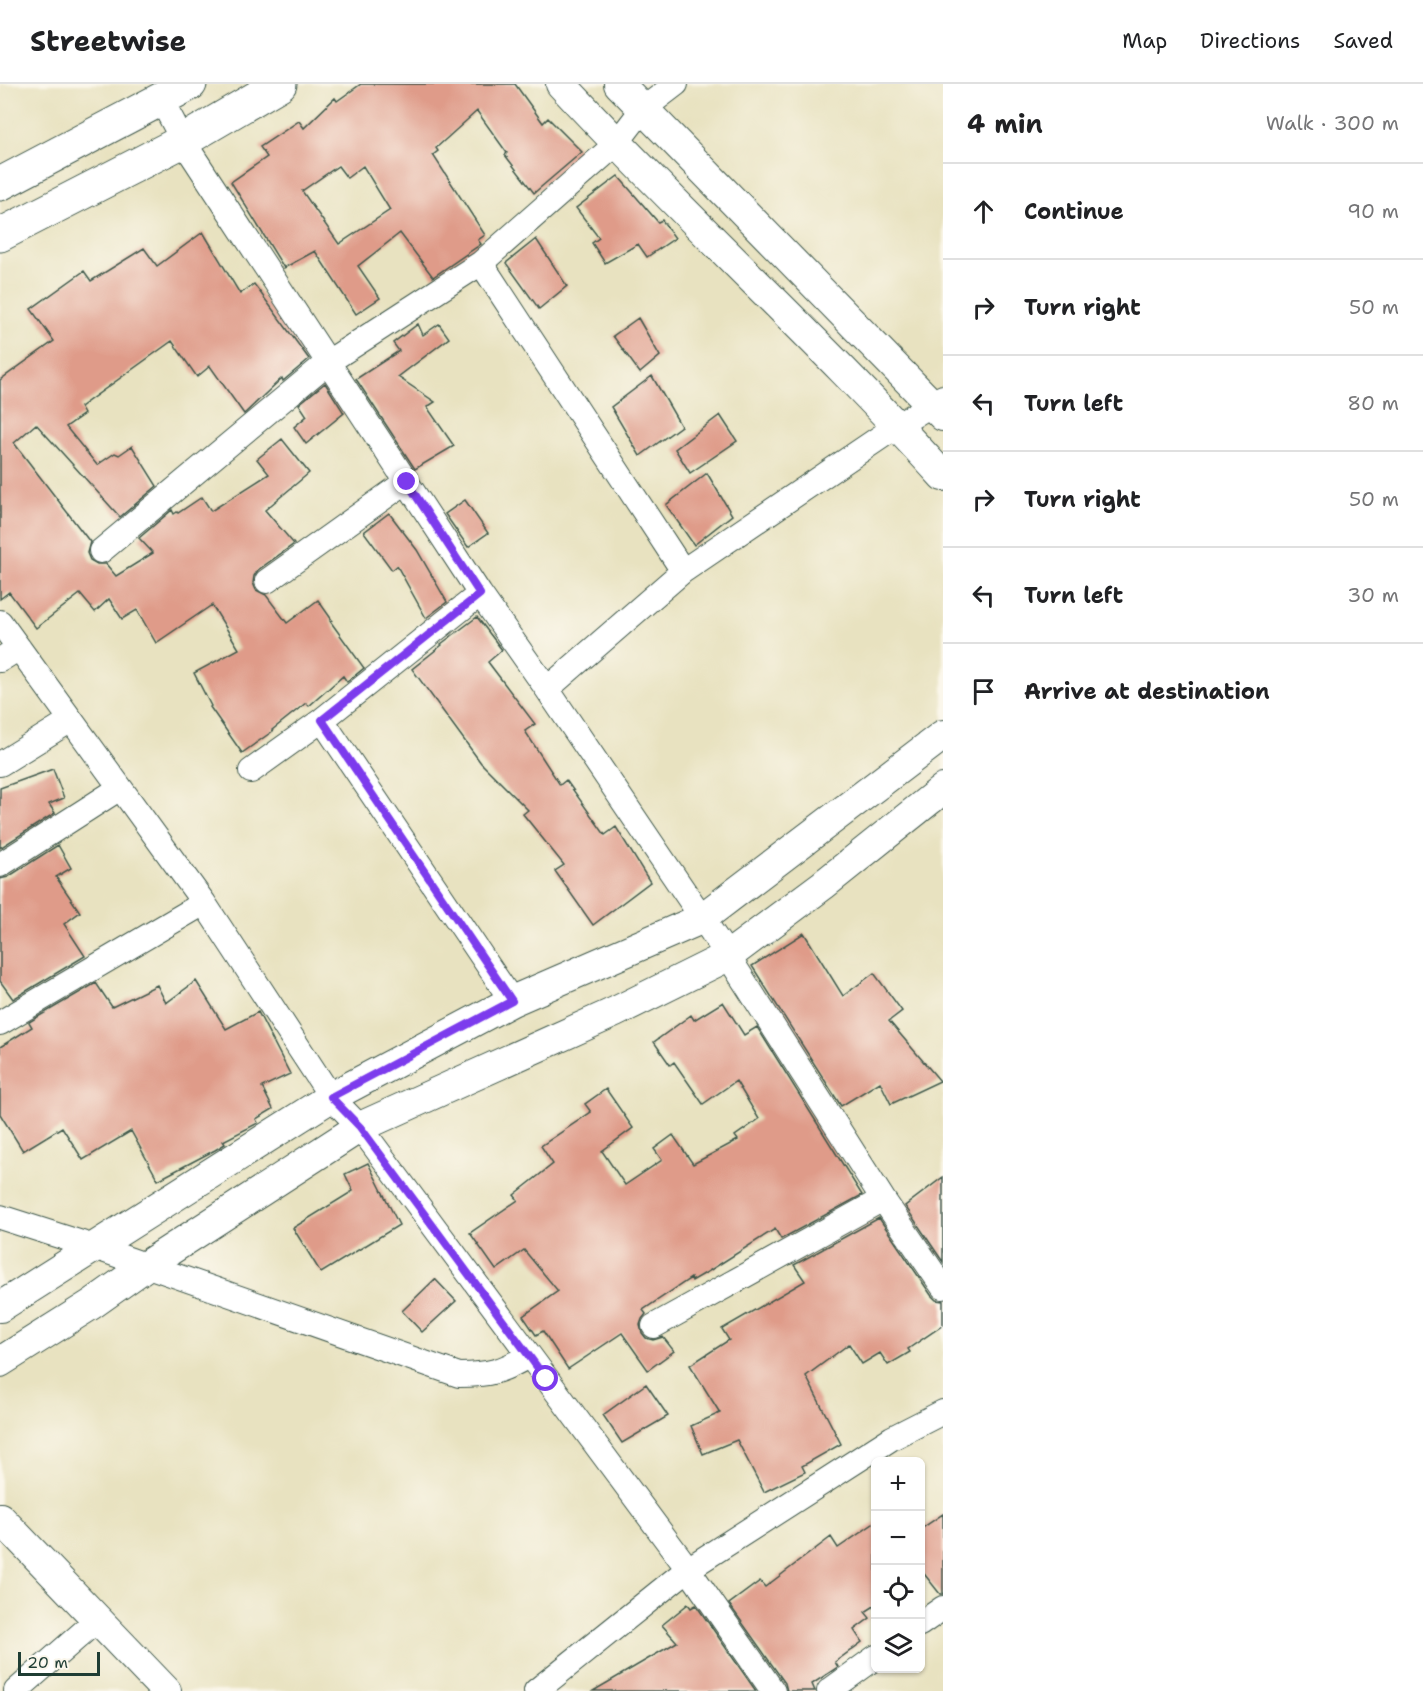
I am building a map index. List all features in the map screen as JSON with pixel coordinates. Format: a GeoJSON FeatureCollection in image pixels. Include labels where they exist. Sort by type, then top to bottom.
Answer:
{"type":"FeatureCollection","features":[{"type":"Feature","properties":{"kind":"main road"},"geometry":{"type":"LineString","coordinates":[[0,184],[190,84]]}},
{"type":"Feature","properties":{"kind":"main road"},"geometry":{"type":"LineString","coordinates":[[0,236],[183,141],[280,84]]}},
{"type":"Feature","properties":{"kind":"street"},"geometry":{"type":"LineString","coordinates":[[561,84],[616,144],[897,426],[943,476]]}},
{"type":"Feature","properties":{"kind":"street"},"geometry":{"type":"LineString","coordinates":[[547,689],[683,571],[897,426],[939,406],[642,110],[619,84]]}},
{"type":"Feature","properties":{"kind":"street"},"geometry":{"type":"LineString","coordinates":[[101,551],[328,362],[481,263],[616,144],[642,110],[676,84]]}},
{"type":"Feature","properties":{"kind":"street"},"geometry":{"type":"LineString","coordinates":[[161,99],[183,141],[480,594],[728,956],[883,1199],[943,1287]]}},
{"type":"Feature","properties":{"kind":"street"},"geometry":{"type":"LineString","coordinates":[[481,263],[683,571]]}},
{"type":"Feature","properties":{"kind":"street"},"geometry":{"type":"LineString","coordinates":[[267,581],[407,482]]}},
{"type":"Feature","properties":{"kind":"street"},"geometry":{"type":"LineString","coordinates":[[251,771],[322,720],[480,594]]}},
{"type":"Feature","properties":{"kind":"street"},"geometry":{"type":"LineString","coordinates":[[0,622],[10,654],[71,720],[204,903],[331,1097],[360,1127],[688,1569],[773,1691]]}},
{"type":"Feature","properties":{"kind":"street"},"geometry":{"type":"LineString","coordinates":[[0,764],[71,720]]}},
{"type":"Feature","properties":{"kind":"street"},"geometry":{"type":"LineString","coordinates":[[322,720],[512,1001]]}},
{"type":"Feature","properties":{"kind":"street"},"geometry":{"type":"LineString","coordinates":[[0,1307],[331,1097],[512,1001],[702,919],[943,735]]}},
{"type":"Feature","properties":{"kind":"street"},"geometry":{"type":"LineString","coordinates":[[0,865],[120,788]]}},
{"type":"Feature","properties":{"kind":"street"},"geometry":{"type":"LineString","coordinates":[[0,1362],[360,1127],[693,975],[728,956],[824,885],[943,789]]}},
{"type":"Feature","properties":{"kind":"street"},"geometry":{"type":"LineString","coordinates":[[0,1023],[204,903]]}},
{"type":"Feature","properties":{"kind":"street"},"geometry":{"type":"LineString","coordinates":[[654,1326],[883,1199]]}},
{"type":"Feature","properties":{"kind":"street"},"geometry":{"type":"LineString","coordinates":[[0,1217],[147,1265],[459,1375],[483,1375],[505,1370],[528,1356]]}},
{"type":"Feature","properties":{"kind":"street"},"geometry":{"type":"LineString","coordinates":[[537,1691],[688,1569],[892,1438],[943,1412]]}},
{"type":"Feature","properties":{"kind":"street"},"geometry":{"type":"LineString","coordinates":[[0,1519],[166,1691]]}},
{"type":"Feature","properties":{"kind":"street"},"geometry":{"type":"LineString","coordinates":[[925,1621],[943,1608]]}},
{"type":"Feature","properties":{"kind":"street"},"geometry":{"type":"LineString","coordinates":[[16,1691],[97,1620]]}},
{"type":"Feature","properties":{"kind":"street"},"geometry":{"type":"LineString","coordinates":[[829,1691],[871,1661]]}},
{"type":"Feature","properties":{"kind":"building"},"geometry":{"type":"Polygon","coordinates":[[[361,84],[515,84],[543,123],[548,118],[582,152],[534,193],[505,155],[507,153],[477,111],[436,148],[438,151],[433,155],[485,235],[478,240],[481,244],[433,277],[400,233],[358,266],[380,298],[356,314],[315,251],[284,268],[231,182],[267,157],[260,147],[299,121],[304,128],[335,98],[337,101],[361,84]],[[338,166],[302,191],[339,244],[390,210],[363,166],[347,178],[338,166]]]}},
{"type":"Feature","properties":{"kind":"building"},"geometry":{"type":"Polygon","coordinates":[[[618,176],[658,222],[662,220],[675,238],[647,257],[638,244],[605,263],[592,243],[599,238],[576,208],[618,176]]]}},
{"type":"Feature","properties":{"kind":"building"},"geometry":{"type":"Polygon","coordinates":[[[203,232],[240,294],[254,284],[309,359],[283,381],[282,378],[244,414],[210,366],[197,377],[172,341],[80,407],[84,414],[66,427],[97,465],[115,453],[119,455],[132,446],[157,486],[120,517],[36,424],[14,443],[90,542],[87,553],[90,560],[97,564],[106,564],[116,576],[153,553],[139,538],[172,510],[174,514],[178,513],[202,497],[211,511],[269,474],[257,459],[282,439],[309,473],[265,510],[294,544],[258,570],[253,583],[256,590],[266,595],[287,623],[318,600],[332,620],[330,621],[364,668],[347,682],[343,676],[309,706],[306,703],[242,753],[210,707],[194,673],[239,649],[212,605],[156,643],[137,610],[122,619],[109,599],[95,612],[80,594],[36,628],[9,592],[0,599],[0,380],[54,341],[31,309],[84,271],[91,281],[144,248],[157,266],[203,232]]]}},
{"type":"Feature","properties":{"kind":"building"},"geometry":{"type":"Polygon","coordinates":[[[536,239],[567,286],[539,309],[506,263],[536,239]]]}},
{"type":"Feature","properties":{"kind":"building"},"geometry":{"type":"Polygon","coordinates":[[[638,318],[660,356],[640,373],[613,336],[638,318]]]}},
{"type":"Feature","properties":{"kind":"building"},"geometry":{"type":"Polygon","coordinates":[[[418,324],[423,335],[439,324],[449,338],[398,377],[435,402],[427,407],[454,446],[415,469],[356,379],[399,351],[393,343],[418,324]]]}},
{"type":"Feature","properties":{"kind":"building"},"geometry":{"type":"Polygon","coordinates":[[[652,376],[681,426],[640,456],[611,407],[652,376]]]}},
{"type":"Feature","properties":{"kind":"building"},"geometry":{"type":"Polygon","coordinates":[[[325,383],[344,413],[306,444],[294,427],[307,416],[299,404],[325,383]]]}},
{"type":"Feature","properties":{"kind":"building"},"geometry":{"type":"Polygon","coordinates":[[[720,415],[737,441],[690,473],[675,449],[720,415]]]}},
{"type":"Feature","properties":{"kind":"building"},"geometry":{"type":"Polygon","coordinates":[[[707,473],[732,515],[694,545],[666,505],[707,473]]]}},
{"type":"Feature","properties":{"kind":"building"},"geometry":{"type":"Polygon","coordinates":[[[465,500],[488,533],[468,547],[445,514],[465,500]]]}},
{"type":"Feature","properties":{"kind":"building"},"geometry":{"type":"Polygon","coordinates":[[[389,513],[417,550],[447,602],[426,618],[397,566],[392,570],[364,532],[389,513]]]}},
{"type":"Feature","properties":{"kind":"building"},"geometry":{"type":"Polygon","coordinates":[[[477,617],[502,650],[488,662],[535,724],[525,731],[560,785],[566,780],[605,835],[616,827],[650,882],[593,925],[555,871],[564,865],[523,814],[528,810],[481,763],[412,669],[477,617]]]}},
{"type":"Feature","properties":{"kind":"building"},"geometry":{"type":"Polygon","coordinates":[[[53,769],[64,798],[49,804],[55,813],[0,848],[0,788],[53,769]]]}},
{"type":"Feature","properties":{"kind":"building"},"geometry":{"type":"Polygon","coordinates":[[[58,845],[71,868],[56,877],[80,912],[64,924],[85,956],[13,999],[0,981],[0,879],[8,877],[58,845]]]}},
{"type":"Feature","properties":{"kind":"building"},"geometry":{"type":"Polygon","coordinates":[[[804,933],[843,996],[874,973],[902,1011],[889,1021],[940,1081],[891,1104],[880,1082],[841,1106],[752,966],[804,933]]]}},
{"type":"Feature","properties":{"kind":"building"},"geometry":{"type":"Polygon","coordinates":[[[196,981],[226,1029],[258,1012],[290,1074],[262,1087],[273,1109],[256,1119],[258,1123],[223,1141],[225,1144],[158,1180],[131,1131],[83,1160],[62,1127],[23,1151],[0,1114],[0,1047],[32,1027],[29,1022],[96,983],[112,1007],[157,985],[166,1003],[196,981]]]}},
{"type":"Feature","properties":{"kind":"building"},"geometry":{"type":"Polygon","coordinates":[[[723,1002],[744,1035],[757,1027],[862,1195],[781,1239],[775,1229],[692,1281],[691,1278],[643,1310],[646,1314],[640,1325],[642,1333],[646,1338],[653,1340],[663,1337],[674,1351],[648,1370],[622,1333],[568,1369],[543,1331],[536,1335],[523,1316],[558,1291],[524,1250],[496,1270],[470,1233],[518,1200],[514,1195],[553,1164],[541,1146],[591,1112],[585,1104],[606,1089],[633,1128],[602,1151],[625,1185],[662,1160],[654,1149],[673,1135],[693,1164],[738,1140],[735,1136],[759,1119],[736,1081],[703,1104],[674,1062],[670,1065],[654,1042],[691,1015],[694,1020],[723,1002]]]}},
{"type":"Feature","properties":{"kind":"building"},"geometry":{"type":"Polygon","coordinates":[[[368,1163],[399,1225],[321,1273],[293,1228],[353,1191],[345,1174],[368,1163]]]}},
{"type":"Feature","properties":{"kind":"building"},"geometry":{"type":"Polygon","coordinates":[[[943,1177],[943,1262],[905,1206],[943,1177]]]}},
{"type":"Feature","properties":{"kind":"building"},"geometry":{"type":"Polygon","coordinates":[[[879,1218],[931,1295],[936,1300],[943,1301],[943,1325],[908,1349],[910,1352],[888,1365],[880,1353],[862,1364],[849,1344],[806,1376],[841,1444],[802,1466],[805,1472],[764,1492],[737,1440],[703,1454],[691,1426],[720,1413],[690,1365],[729,1340],[722,1329],[805,1281],[794,1265],[879,1218]]]}},
{"type":"Feature","properties":{"kind":"building"},"geometry":{"type":"Polygon","coordinates":[[[435,1279],[456,1301],[422,1332],[402,1311],[435,1279]]]}},
{"type":"Feature","properties":{"kind":"building"},"geometry":{"type":"Polygon","coordinates":[[[646,1384],[668,1416],[622,1443],[603,1415],[646,1384]]]}},
{"type":"Feature","properties":{"kind":"building"},"geometry":{"type":"Polygon","coordinates":[[[943,1514],[943,1594],[940,1594],[925,1575],[925,1526],[943,1514]]]}},
{"type":"Feature","properties":{"kind":"building"},"geometry":{"type":"Polygon","coordinates":[[[871,1525],[871,1608],[865,1612],[870,1618],[854,1630],[862,1642],[835,1662],[838,1667],[812,1684],[815,1691],[787,1691],[785,1683],[729,1604],[760,1581],[765,1587],[831,1537],[838,1548],[871,1525]]]}},
{"type":"Feature","properties":{"kind":"building"},"geometry":{"type":"Polygon","coordinates":[[[688,1604],[691,1608],[696,1605],[756,1691],[593,1691],[677,1642],[662,1625],[688,1604]]]}},
{"type":"Feature","properties":{"kind":"route"},"geometry":{"type":"LineString","coordinates":[[407,482],[480,594],[322,720],[512,1001],[331,1097],[360,1127],[546,1379]]}}]}
